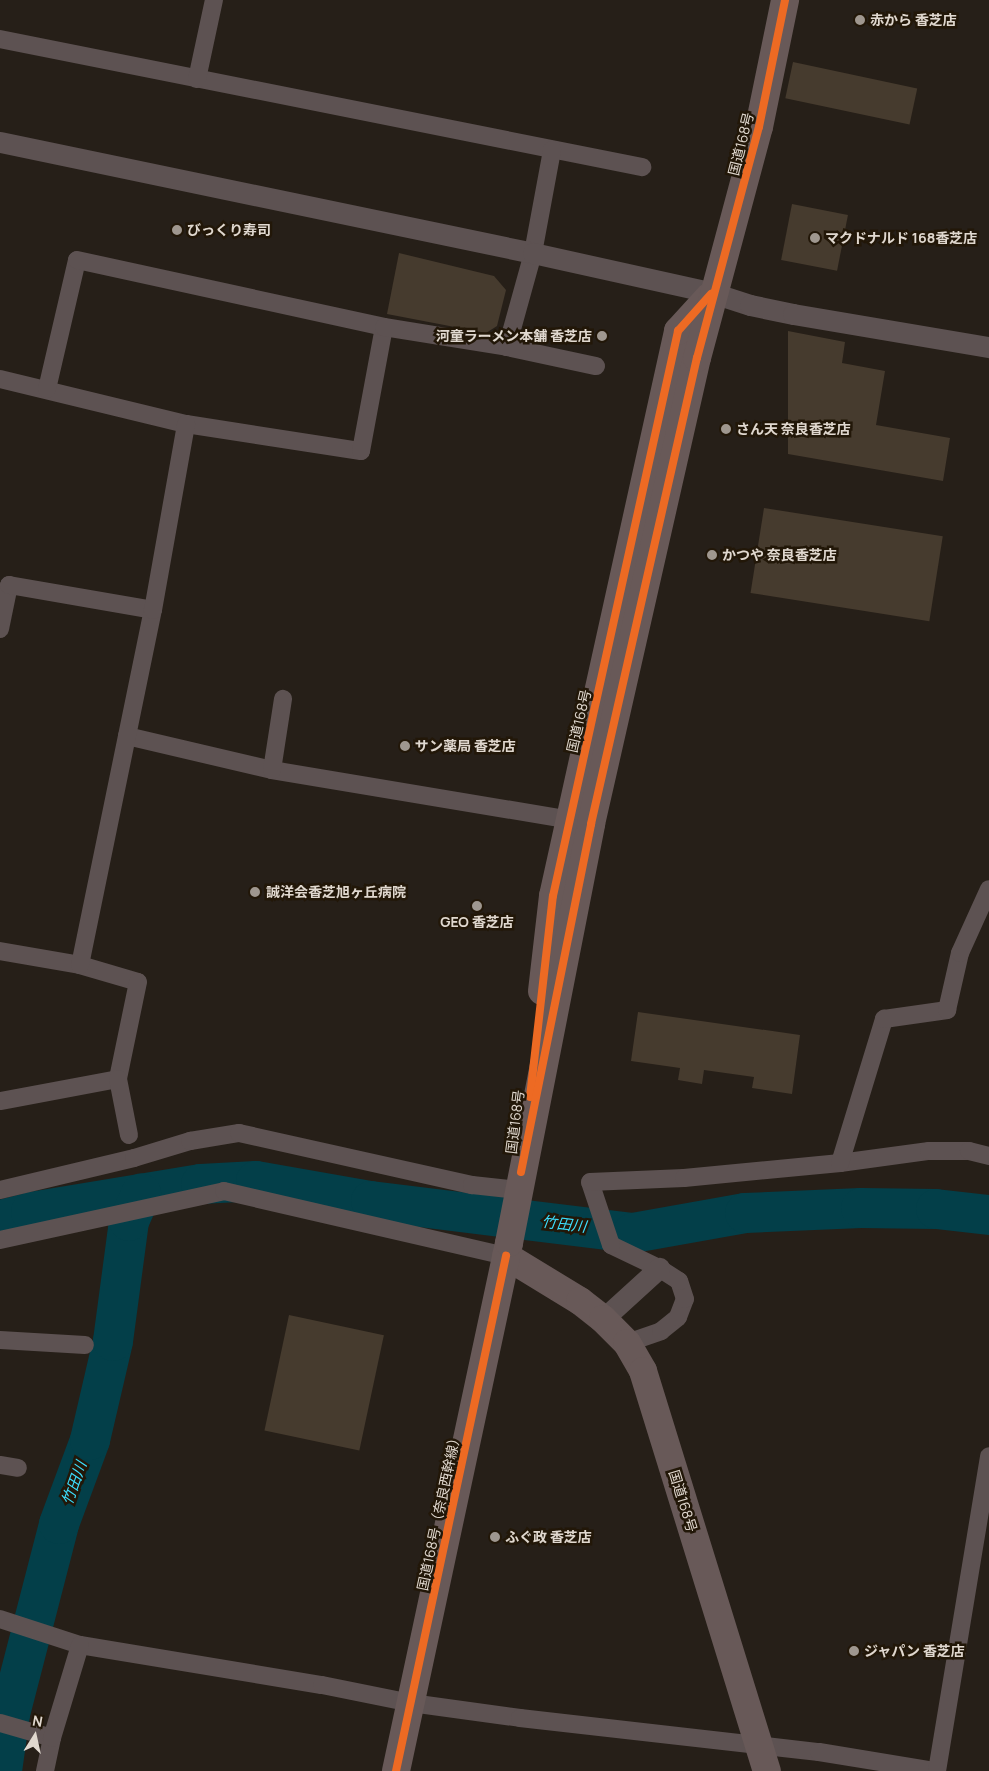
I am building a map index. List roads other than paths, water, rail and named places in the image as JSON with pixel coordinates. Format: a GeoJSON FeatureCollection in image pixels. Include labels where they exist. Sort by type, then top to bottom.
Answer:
{"type":"FeatureCollection","features":[{"type":"Feature","properties":{"kind":"highway","name":"国道168号"},"geometry":{"type":"LineString","coordinates":[[763,1759],[643,1371],[627,1343],[603,1319],[508,1250],[520,1181],[553,896],[580,822],[678,331],[713,293],[727,251],[759,127],[786,0]]}},
{"type":"Feature","properties":{"kind":"highway","name":"国道168号（奈良西幹線）"},"geometry":{"type":"LineString","coordinates":[[396,1771],[508,1250]]}},
{"type":"Feature","properties":{"kind":"street"},"geometry":{"type":"LineString","coordinates":[[197,79],[214,0]]}},
{"type":"Feature","properties":{"kind":"street"},"geometry":{"type":"LineString","coordinates":[[0,39],[642,167]]}},
{"type":"Feature","properties":{"kind":"street"},"geometry":{"type":"LineString","coordinates":[[0,142],[532,253],[713,293],[750,305],[793,314],[989,347]]}},
{"type":"Feature","properties":{"kind":"street"},"geometry":{"type":"LineString","coordinates":[[507,348],[532,253],[552,150]]}},
{"type":"Feature","properties":{"kind":"street"},"geometry":{"type":"LineString","coordinates":[[47,389],[77,260],[384,327],[507,348],[596,366]]}},
{"type":"Feature","properties":{"kind":"street"},"geometry":{"type":"LineString","coordinates":[[0,379],[186,424],[362,451],[384,327]]}},
{"type":"Feature","properties":{"kind":"street"},"geometry":{"type":"LineString","coordinates":[[80,966],[153,610],[186,424]]}},
{"type":"Feature","properties":{"kind":"street"},"geometry":{"type":"LineString","coordinates":[[0,629],[4,584],[153,610]]}},
{"type":"Feature","properties":{"kind":"street"},"geometry":{"type":"LineString","coordinates":[[272,770],[283,699]]}},
{"type":"Feature","properties":{"kind":"street"},"geometry":{"type":"LineString","coordinates":[[127,736],[272,770],[580,822]]}},
{"type":"Feature","properties":{"kind":"street"},"geometry":{"type":"LineString","coordinates":[[840,1163],[884,1019],[947,1010],[960,954],[989,889]]}},
{"type":"Feature","properties":{"kind":"street"},"geometry":{"type":"LineString","coordinates":[[0,951],[80,966],[138,982],[118,1079],[129,1136]]}},
{"type":"Feature","properties":{"kind":"street"},"geometry":{"type":"LineString","coordinates":[[0,1101],[118,1079]]}},
{"type":"Feature","properties":{"kind":"street"},"geometry":{"type":"LineString","coordinates":[[0,1190],[134,1158],[190,1141],[239,1133],[472,1185],[520,1181]]}},
{"type":"Feature","properties":{"kind":"street"},"geometry":{"type":"LineString","coordinates":[[627,1343],[662,1331],[678,1317],[685,1299],[679,1281],[659,1268],[611,1245],[590,1182],[684,1178],[840,1163],[929,1152],[969,1150],[989,1156]]}},
{"type":"Feature","properties":{"kind":"street"},"geometry":{"type":"LineString","coordinates":[[0,1240],[224,1192],[508,1250]]}},
{"type":"Feature","properties":{"kind":"street"},"geometry":{"type":"LineString","coordinates":[[603,1319],[659,1268]]}},
{"type":"Feature","properties":{"kind":"street"},"geometry":{"type":"LineString","coordinates":[[0,1340],[84,1345]]}},
{"type":"Feature","properties":{"kind":"street"},"geometry":{"type":"LineString","coordinates":[[0,1619],[80,1646],[322,1686],[411,1703],[763,1759],[819,1752],[936,1771],[989,1456]]}},
{"type":"Feature","properties":{"kind":"street"},"geometry":{"type":"LineString","coordinates":[[0,1465],[18,1468]]}},
{"type":"Feature","properties":{"kind":"street"},"geometry":{"type":"LineString","coordinates":[[45,1771],[52,1738],[80,1646]]}},
{"type":"Feature","properties":{"kind":"street"},"geometry":{"type":"LineString","coordinates":[[0,1723],[52,1738]]}},
{"type":"Feature","properties":{"kind":"waterway","name":"竹田川"},"geometry":{"type":"LineString","coordinates":[[0,1220],[31,1212],[201,1184],[256,1181],[371,1201],[633,1233],[745,1213],[861,1208],[936,1209],[989,1215]]}},
{"type":"Feature","properties":{"kind":"waterway","name":"竹田川"},"geometry":{"type":"LineString","coordinates":[[2,1771],[10,1714],[59,1524],[90,1440],[113,1341],[129,1221],[141,1194]]}},
{"type":"Feature","properties":{"kind":"place","name":"赤から 香芝店"},"geometry":{"type":"Point","coordinates":[860,20]}},
{"type":"Feature","properties":{"kind":"place","name":"びっくり寿司"},"geometry":{"type":"Point","coordinates":[177,230]}},
{"type":"Feature","properties":{"kind":"place","name":"マクドナルド 168香芝店"},"geometry":{"type":"Point","coordinates":[815,238]}},
{"type":"Feature","properties":{"kind":"place","name":"河童ラーメン本舗 香芝店"},"geometry":{"type":"Point","coordinates":[602,336]}},
{"type":"Feature","properties":{"kind":"place","name":"さん天 奈良香芝店"},"geometry":{"type":"Point","coordinates":[726,429]}},
{"type":"Feature","properties":{"kind":"place","name":"かつや 奈良香芝店"},"geometry":{"type":"Point","coordinates":[712,555]}},
{"type":"Feature","properties":{"kind":"place","name":"サン薬局 香芝店"},"geometry":{"type":"Point","coordinates":[405,746]}},
{"type":"Feature","properties":{"kind":"place","name":"誠洋会香芝旭ヶ丘病院"},"geometry":{"type":"Point","coordinates":[255,892]}},
{"type":"Feature","properties":{"kind":"place","name":"GEO 香芝店"},"geometry":{"type":"Point","coordinates":[477,906]}},
{"type":"Feature","properties":{"kind":"place","name":"ふぐ政 香芝店"},"geometry":{"type":"Point","coordinates":[495,1537]}},
{"type":"Feature","properties":{"kind":"place","name":"ジャパン 香芝店"},"geometry":{"type":"Point","coordinates":[854,1651]}}]}
